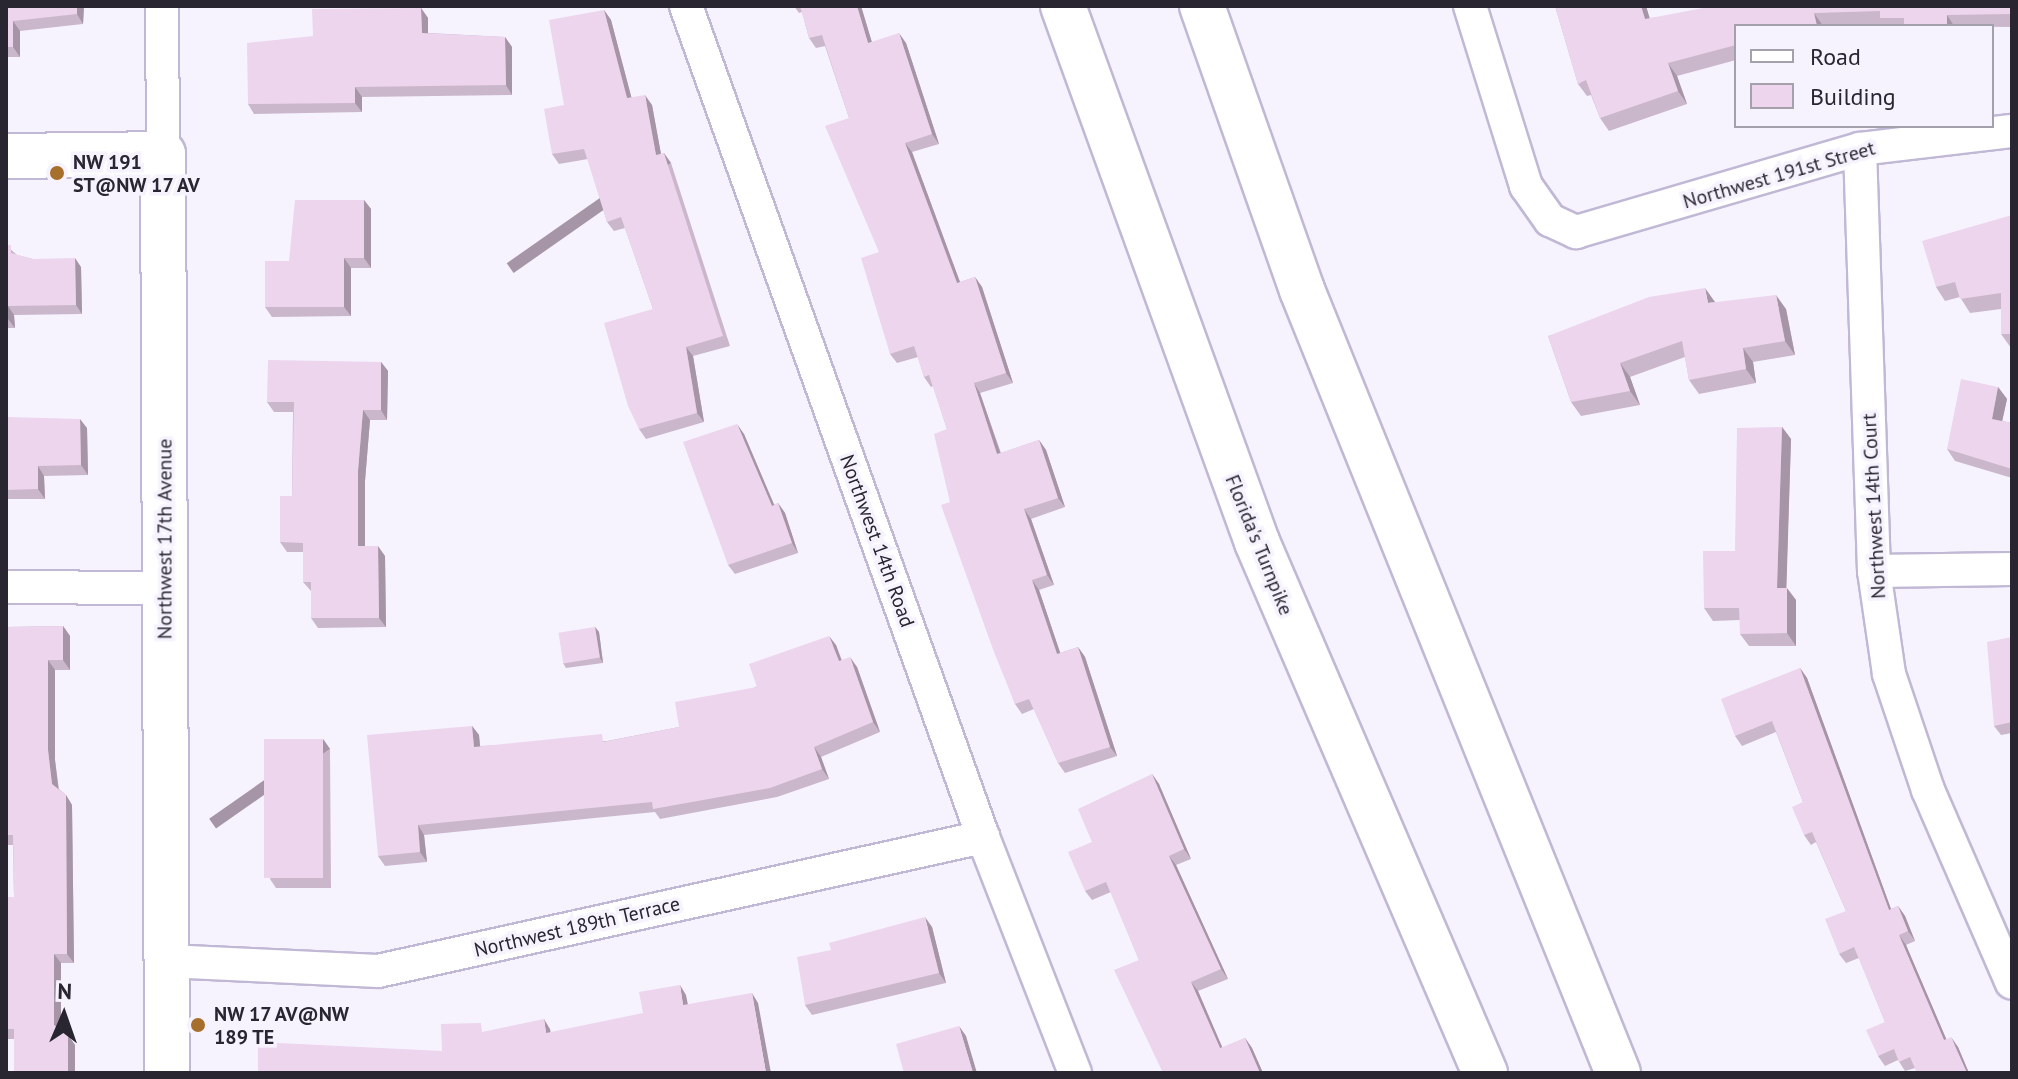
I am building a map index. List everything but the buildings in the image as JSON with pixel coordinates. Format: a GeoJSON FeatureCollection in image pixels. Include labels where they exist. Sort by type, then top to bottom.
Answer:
{"type":"FeatureCollection","features":[{"type":"Feature","properties":{"kind":"main road","name":"Florida's Turnpike"},"geometry":{"type":"LineString","coordinates":[[1063,6],[1257,542],[1485,1073]]}},
{"type":"Feature","properties":{"kind":"main road"},"geometry":{"type":"LineString","coordinates":[[1202,6],[1302,290],[1618,1073]]}},
{"type":"Feature","properties":{"kind":"main road"},"geometry":{"type":"LineString","coordinates":[[6,156],[163,154]]}},
{"type":"Feature","properties":{"kind":"main road","name":"Northwest 17th Avenue"},"geometry":{"type":"LineString","coordinates":[[163,154],[167,1073]]}},
{"type":"Feature","properties":{"kind":"street","name":"Northwest 17th Avenue"},"geometry":{"type":"LineString","coordinates":[[162,6],[163,154]]}},
{"type":"Feature","properties":{"kind":"street","name":"Northwest 14th Road"},"geometry":{"type":"LineString","coordinates":[[686,6],[983,837],[1075,1073]]}},
{"type":"Feature","properties":{"kind":"street","name":"Northwest 191st Street"},"geometry":{"type":"LineString","coordinates":[[1470,6],[1526,186],[1550,220],[1576,232],[1860,149],[2012,131]]}},
{"type":"Feature","properties":{"kind":"street","name":"Northwest 14th Court"},"geometry":{"type":"LineString","coordinates":[[1860,149],[1874,571],[1889,674],[1928,790],[2012,983]]}},
{"type":"Feature","properties":{"kind":"street"},"geometry":{"type":"LineString","coordinates":[[1874,571],[2012,569]]}},
{"type":"Feature","properties":{"kind":"street"},"geometry":{"type":"LineString","coordinates":[[6,587],[165,588]]}},
{"type":"Feature","properties":{"kind":"street","name":"Northwest 189th Terrace"},"geometry":{"type":"LineString","coordinates":[[167,961],[378,971],[983,837]]}},
{"type":"Feature","properties":{"kind":"place","name":"NW 191 ST@NW 17 AV"},"geometry":{"type":"Point","coordinates":[57,173]}},
{"type":"Feature","properties":{"kind":"place","name":"NW 17 AV@NW 189 TE"},"geometry":{"type":"Point","coordinates":[198,1025]}}]}
